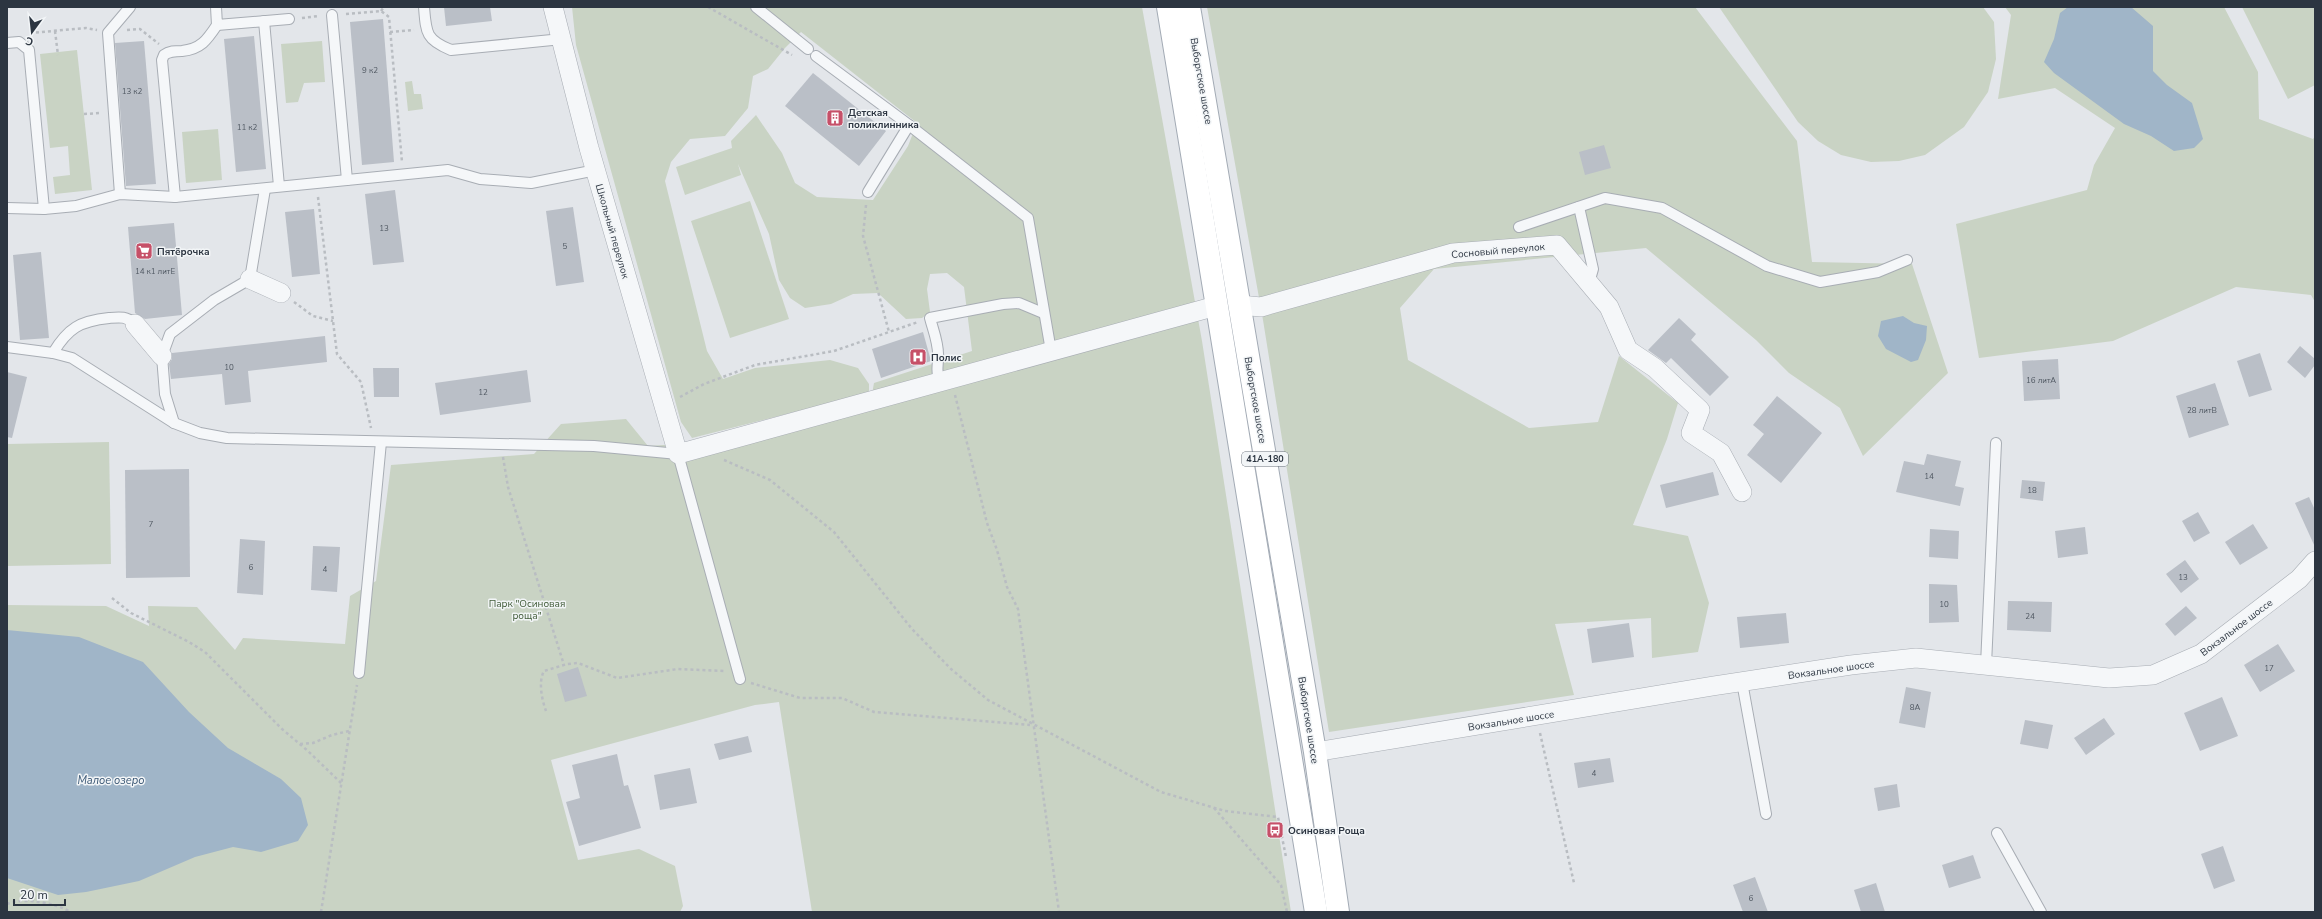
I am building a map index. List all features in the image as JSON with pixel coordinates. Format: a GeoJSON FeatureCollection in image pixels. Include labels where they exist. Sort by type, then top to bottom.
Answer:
{"type":"FeatureCollection","features":[{"type":"Feature","properties":{"kind":"main road","name":"Выборгское шоссе"},"geometry":{"type":"LineString","coordinates":[[1168,7],[1316,912]]}},
{"type":"Feature","properties":{"kind":"main road","name":"Выборгское шоссе"},"geometry":{"type":"LineString","coordinates":[[1189,7],[1315,752],[1338,912]]}},
{"type":"Feature","properties":{"kind":"street","name":"Школьный переулок"},"geometry":{"type":"LineString","coordinates":[[554,7],[596,170],[664,406],[686,451]]}},
{"type":"Feature","properties":{"kind":"street","name":"Сосновый переулок"},"geometry":{"type":"LineString","coordinates":[[1240,305],[1261,307],[1453,253],[1556,245],[1608,307],[1628,350],[1655,368],[1700,410],[1691,433],[1721,453],[1742,492]]}},
{"type":"Feature","properties":{"kind":"street"},"geometry":{"type":"LineString","coordinates":[[250,279],[281,293]]}},
{"type":"Feature","properties":{"kind":"street"},"geometry":{"type":"LineString","coordinates":[[686,451],[1216,306]]}},
{"type":"Feature","properties":{"kind":"street"},"geometry":{"type":"LineString","coordinates":[[135,324],[162,356]]}},
{"type":"Feature","properties":{"kind":"street","name":"Вокзальное шоссе"},"geometry":{"type":"LineString","coordinates":[[1315,752],[1742,682],[1851,665],[1916,658],[2109,678],[2152,674],[2201,654],[2299,579],[2315,561]]}},
{"type":"Feature","properties":{"kind":"lane"},"geometry":{"type":"LineString","coordinates":[[120,194],[108,32],[130,7]]}},
{"type":"Feature","properties":{"kind":"lane"},"geometry":{"type":"LineString","coordinates":[[175,196],[162,60],[164,55],[168,52],[193,50],[206,42],[217,24],[216,7]]}},
{"type":"Feature","properties":{"kind":"lane"},"geometry":{"type":"LineString","coordinates":[[424,7],[426,29],[436,44],[451,50],[562,39]]}},
{"type":"Feature","properties":{"kind":"lane"},"geometry":{"type":"LineString","coordinates":[[756,7],[812,52],[909,124],[1028,218],[1043,313],[1051,352]]}},
{"type":"Feature","properties":{"kind":"lane"},"geometry":{"type":"LineString","coordinates":[[332,15],[347,180]]}},
{"type":"Feature","properties":{"kind":"lane"},"geometry":{"type":"LineString","coordinates":[[217,24],[289,19]]}},
{"type":"Feature","properties":{"kind":"lane"},"geometry":{"type":"LineString","coordinates":[[264,21],[280,186]]}},
{"type":"Feature","properties":{"kind":"lane"},"geometry":{"type":"LineString","coordinates":[[7,43],[19,42],[29,50],[44,209]]}},
{"type":"Feature","properties":{"kind":"lane"},"geometry":{"type":"LineString","coordinates":[[868,192],[909,124]]}},
{"type":"Feature","properties":{"kind":"lane"},"geometry":{"type":"LineString","coordinates":[[7,208],[44,209],[76,206],[120,194],[175,196],[265,189],[280,186],[448,170],[480,179],[531,183],[596,170]]}},
{"type":"Feature","properties":{"kind":"lane"},"geometry":{"type":"LineString","coordinates":[[174,423],[165,394],[162,356],[170,334],[214,300],[250,279],[265,189]]}},
{"type":"Feature","properties":{"kind":"lane"},"geometry":{"type":"LineString","coordinates":[[1519,226],[1605,198],[1662,208],[1767,266],[1820,282],[1878,272],[1907,260]]}},
{"type":"Feature","properties":{"kind":"lane"},"geometry":{"type":"LineString","coordinates":[[1579,207],[1593,269],[1589,283]]}},
{"type":"Feature","properties":{"kind":"lane"},"geometry":{"type":"LineString","coordinates":[[945,381],[936,369],[938,357],[937,346],[930,318],[1003,304],[1019,304],[1043,313]]}},
{"type":"Feature","properties":{"kind":"lane"},"geometry":{"type":"LineString","coordinates":[[53,353],[61,339],[81,323],[121,317],[128,318],[135,324]]}},
{"type":"Feature","properties":{"kind":"lane"},"geometry":{"type":"LineString","coordinates":[[7,347],[53,353],[72,358],[174,423],[200,433],[227,438],[378,442],[463,442],[594,446],[686,451],[739,677]]}},
{"type":"Feature","properties":{"kind":"lane"},"geometry":{"type":"LineString","coordinates":[[358,673],[378,442]]}},
{"type":"Feature","properties":{"kind":"lane"},"geometry":{"type":"LineString","coordinates":[[1986,665],[1996,443]]}},
{"type":"Feature","properties":{"kind":"lane"},"geometry":{"type":"LineString","coordinates":[[1742,682],[1766,814]]}},
{"type":"Feature","properties":{"kind":"lane"},"geometry":{"type":"LineString","coordinates":[[1997,833],[2041,912]]}},
{"type":"Feature","properties":{"kind":"path"},"geometry":{"type":"LineString","coordinates":[[381,11],[384,7]]}},
{"type":"Feature","properties":{"kind":"path"},"geometry":{"type":"LineString","coordinates":[[708,7],[798,58]]}},
{"type":"Feature","properties":{"kind":"path"},"geometry":{"type":"LineString","coordinates":[[289,19],[381,11],[388,17],[403,175]]}},
{"type":"Feature","properties":{"kind":"path"},"geometry":{"type":"LineString","coordinates":[[28,33],[86,28],[108,32],[140,29],[168,52]]}},
{"type":"Feature","properties":{"kind":"path"},"geometry":{"type":"LineString","coordinates":[[390,32],[426,29]]}},
{"type":"Feature","properties":{"kind":"path"},"geometry":{"type":"LineString","coordinates":[[55,30],[58,55]]}},
{"type":"Feature","properties":{"kind":"path"},"geometry":{"type":"LineString","coordinates":[[316,183],[337,354],[361,382],[367,418],[378,442]]}},
{"type":"Feature","properties":{"kind":"path"},"geometry":{"type":"LineString","coordinates":[[868,192],[863,236],[889,332]]}},
{"type":"Feature","properties":{"kind":"path"},"geometry":{"type":"LineString","coordinates":[[281,293],[313,316],[333,321]]}},
{"type":"Feature","properties":{"kind":"path"},"geometry":{"type":"LineString","coordinates":[[664,406],[704,384],[756,365],[834,351],[930,318]]}},
{"type":"Feature","properties":{"kind":"path"},"geometry":{"type":"LineString","coordinates":[[945,381],[962,418],[986,523],[997,550],[1007,587],[1018,609],[1059,912]]}},
{"type":"Feature","properties":{"kind":"path"},"geometry":{"type":"LineString","coordinates":[[502,444],[508,487],[564,665]]}},
{"type":"Feature","properties":{"kind":"path"},"geometry":{"type":"LineString","coordinates":[[686,451],[739,465],[770,480],[804,506],[834,532],[912,629],[951,669],[988,700],[1033,726],[1161,792],[1214,808],[1278,817],[1284,853]]}},
{"type":"Feature","properties":{"kind":"path"},"geometry":{"type":"LineString","coordinates":[[112,598],[131,613],[189,642],[205,652],[341,783]]}},
{"type":"Feature","properties":{"kind":"path"},"geometry":{"type":"LineString","coordinates":[[546,711],[541,681],[544,671],[564,665],[578,663],[617,678],[678,669],[739,677],[800,698],[842,698],[874,712],[1033,726]]}},
{"type":"Feature","properties":{"kind":"path"},"geometry":{"type":"LineString","coordinates":[[321,912],[358,673]]}},
{"type":"Feature","properties":{"kind":"path"},"geometry":{"type":"LineString","coordinates":[[1536,716],[1574,883]]}},
{"type":"Feature","properties":{"kind":"path"},"geometry":{"type":"LineString","coordinates":[[300,744],[312,743],[332,735],[349,731]]}},
{"type":"Feature","properties":{"kind":"path"},"geometry":{"type":"LineString","coordinates":[[1214,808],[1281,885],[1287,912]]}},
{"type":"Feature","properties":{"kind":"path"},"geometry":{"type":"LineString","coordinates":[[7,904],[14,900],[61,906],[70,912]]}},
{"type":"Feature","properties":{"kind":"green space","name":"Парк \"Осиновая роща\""},"geometry":{"type":"Polygon","coordinates":[[[572,7],[1142,7],[1202,341],[1291,912],[812,912],[779,702],[755,705],[551,760],[578,860],[639,849],[675,866],[683,906],[680,912],[7,912],[7,605],[106,606],[149,626],[148,606],[197,607],[235,650],[243,638],[345,644],[350,596],[376,581],[391,465],[534,454],[561,424],[626,419],[648,446],[679,444],[708,450],[872,394],[874,383],[972,351],[964,287],[947,273],[930,274],[927,289],[930,312],[922,318],[906,319],[878,293],[853,294],[831,304],[805,308],[790,298],[779,280],[769,234],[738,164],[741,175],[685,195],[676,167],[732,148],[731,141],[756,115],[782,153],[795,183],[817,197],[873,200],[908,146],[917,123],[801,32],[785,48],[768,69],[753,76],[748,108],[725,136],[690,139],[671,162],[665,181],[707,351],[723,379],[755,368],[830,360],[858,368],[869,384],[869,393],[692,438],[681,422],[576,45],[572,7]]]}},
{"type":"Feature","properties":{"kind":"green space"},"geometry":{"type":"Polygon","coordinates":[[[1207,7],[1695,7],[1797,141],[1812,262],[1912,264],[1948,373],[1863,456],[1840,408],[1789,373],[1756,340],[1646,248],[1434,269],[1400,308],[1408,360],[1529,428],[1598,422],[1619,356],[1678,403],[1667,439],[1633,525],[1688,536],[1709,603],[1698,652],[1652,658],[1651,618],[1555,624],[1574,695],[1329,732],[1263,320],[1207,7]]]}},
{"type":"Feature","properties":{"kind":"green space"},"geometry":{"type":"Polygon","coordinates":[[[1719,7],[1983,7],[1994,22],[1996,59],[1988,92],[1964,127],[1925,155],[1899,161],[1871,162],[1841,155],[1818,141],[1798,122],[1719,7]]]}},
{"type":"Feature","properties":{"kind":"green space"},"geometry":{"type":"Polygon","coordinates":[[[2005,7],[2224,7],[2258,72],[2259,119],[2313,139],[2315,136],[2315,302],[2311,295],[2236,287],[2113,341],[1979,358],[1956,224],[2087,190],[2094,165],[2115,128],[2055,88],[1998,99],[2011,15],[2005,7]]]}},
{"type":"Feature","properties":{"kind":"green space"},"geometry":{"type":"Polygon","coordinates":[[[2242,7],[2315,7],[2315,85],[2288,99],[2242,7]]]}},
{"type":"Feature","properties":{"kind":"green space"},"geometry":{"type":"Polygon","coordinates":[[[322,41],[325,82],[304,83],[298,102],[286,103],[281,44],[322,41]]]}},
{"type":"Feature","properties":{"kind":"green space"},"geometry":{"type":"Polygon","coordinates":[[[77,50],[92,190],[55,194],[53,177],[70,175],[68,146],[50,148],[40,54],[77,50]]]}},
{"type":"Feature","properties":{"kind":"green space"},"geometry":{"type":"Polygon","coordinates":[[[412,81],[414,94],[421,94],[423,109],[408,111],[405,82],[412,81]]]}},
{"type":"Feature","properties":{"kind":"green space"},"geometry":{"type":"Polygon","coordinates":[[[218,129],[222,180],[186,183],[182,132],[218,129]]]}},
{"type":"Feature","properties":{"kind":"green space"},"geometry":{"type":"Polygon","coordinates":[[[750,201],[789,319],[730,338],[691,221],[750,201]]]}},
{"type":"Feature","properties":{"kind":"green space"},"geometry":{"type":"Polygon","coordinates":[[[109,442],[111,564],[7,566],[7,444],[109,442]]]}},
{"type":"Feature","properties":{"kind":"water"},"geometry":{"type":"Polygon","coordinates":[[[2068,7],[2131,7],[2153,26],[2153,71],[2167,85],[2192,103],[2203,139],[2194,148],[2174,151],[2151,136],[2124,124],[2054,73],[2044,62],[2054,39],[2060,13],[2068,7]]]}},
{"type":"Feature","properties":{"kind":"water"},"geometry":{"type":"Polygon","coordinates":[[[1903,316],[1914,323],[1927,326],[1926,340],[1918,360],[1911,362],[1886,349],[1878,336],[1881,321],[1903,316]]]}},
{"type":"Feature","properties":{"kind":"water","name":"Малое озеро"},"geometry":{"type":"Polygon","coordinates":[[[7,630],[79,637],[143,662],[189,712],[228,748],[281,779],[301,798],[308,825],[298,841],[261,852],[233,847],[195,857],[139,881],[86,892],[58,895],[7,878],[7,630]]]}},
{"type":"Feature","properties":{"kind":"building"},"geometry":{"type":"Polygon","coordinates":[[[444,7],[490,7],[492,21],[446,26],[444,7]]]}},
{"type":"Feature","properties":{"kind":"building"},"geometry":{"type":"Polygon","coordinates":[[[383,19],[394,162],[362,165],[350,22],[383,19]]]}},
{"type":"Feature","properties":{"kind":"building"},"geometry":{"type":"Polygon","coordinates":[[[254,36],[266,169],[236,172],[224,39],[254,36]]]}},
{"type":"Feature","properties":{"kind":"building"},"geometry":{"type":"Polygon","coordinates":[[[144,41],[156,184],[126,186],[115,43],[144,41]]]}},
{"type":"Feature","properties":{"kind":"building","name":"Детская поликлинника"},"geometry":{"type":"Polygon","coordinates":[[[813,73],[886,131],[859,166],[785,106],[813,73]]]}},
{"type":"Feature","properties":{"kind":"building"},"geometry":{"type":"Polygon","coordinates":[[[1604,145],[1611,168],[1585,175],[1579,152],[1604,145]]]}},
{"type":"Feature","properties":{"kind":"building"},"geometry":{"type":"Polygon","coordinates":[[[395,190],[404,262],[373,265],[365,194],[395,190]]]}},
{"type":"Feature","properties":{"kind":"building"},"geometry":{"type":"Polygon","coordinates":[[[573,207],[584,282],[556,286],[546,211],[573,207]]]}},
{"type":"Feature","properties":{"kind":"building"},"geometry":{"type":"Polygon","coordinates":[[[314,209],[320,274],[292,277],[285,212],[314,209]]]}},
{"type":"Feature","properties":{"kind":"building"},"geometry":{"type":"Polygon","coordinates":[[[174,223],[182,315],[145,319],[135,313],[128,227],[174,223]]]}},
{"type":"Feature","properties":{"kind":"building"},"geometry":{"type":"Polygon","coordinates":[[[41,252],[49,338],[20,340],[13,255],[41,252]]]}},
{"type":"Feature","properties":{"kind":"building"},"geometry":{"type":"Polygon","coordinates":[[[1679,318],[1696,334],[1691,340],[1729,377],[1710,396],[1671,358],[1666,363],[1648,350],[1679,318]]]}},
{"type":"Feature","properties":{"kind":"building"},"geometry":{"type":"Polygon","coordinates":[[[923,332],[931,361],[881,378],[872,349],[923,332]]]}},
{"type":"Feature","properties":{"kind":"building"},"geometry":{"type":"Polygon","coordinates":[[[325,336],[327,362],[248,371],[251,402],[225,405],[222,374],[171,379],[169,364],[172,359],[172,353],[325,336]]]}},
{"type":"Feature","properties":{"kind":"building"},"geometry":{"type":"Polygon","coordinates":[[[2300,346],[2315,359],[2315,365],[2305,378],[2287,362],[2300,346]]]}},
{"type":"Feature","properties":{"kind":"building"},"geometry":{"type":"Polygon","coordinates":[[[2260,353],[2272,390],[2249,397],[2237,361],[2260,353]]]}},
{"type":"Feature","properties":{"kind":"building"},"geometry":{"type":"Polygon","coordinates":[[[2058,359],[2060,399],[2024,401],[2022,361],[2058,359]]]}},
{"type":"Feature","properties":{"kind":"building"},"geometry":{"type":"Polygon","coordinates":[[[373,368],[399,368],[399,397],[374,397],[373,368]]]}},
{"type":"Feature","properties":{"kind":"building"},"geometry":{"type":"Polygon","coordinates":[[[527,370],[531,402],[440,415],[435,383],[527,370]]]}},
{"type":"Feature","properties":{"kind":"building"},"geometry":{"type":"Polygon","coordinates":[[[7,372],[27,377],[12,438],[7,437],[7,372]]]}},
{"type":"Feature","properties":{"kind":"building"},"geometry":{"type":"Polygon","coordinates":[[[2215,383],[2229,425],[2189,438],[2176,396],[2215,383]]]}},
{"type":"Feature","properties":{"kind":"building"},"geometry":{"type":"Polygon","coordinates":[[[1777,396],[1822,433],[1781,483],[1747,455],[1764,434],[1753,425],[1777,396]]]}},
{"type":"Feature","properties":{"kind":"building"},"geometry":{"type":"Polygon","coordinates":[[[1927,454],[1961,461],[1955,486],[1964,488],[1960,506],[1896,492],[1904,461],[1924,465],[1927,454]]]}},
{"type":"Feature","properties":{"kind":"building"},"geometry":{"type":"Polygon","coordinates":[[[189,469],[190,577],[126,578],[125,470],[189,469]]]}},
{"type":"Feature","properties":{"kind":"building"},"geometry":{"type":"Polygon","coordinates":[[[1713,472],[1719,495],[1666,508],[1660,485],[1713,472]]]}},
{"type":"Feature","properties":{"kind":"building"},"geometry":{"type":"Polygon","coordinates":[[[2022,480],[2045,482],[2043,501],[2020,498],[2022,480]]]}},
{"type":"Feature","properties":{"kind":"building"},"geometry":{"type":"Polygon","coordinates":[[[2309,497],[2315,510],[2315,547],[2295,503],[2309,497]]]}},
{"type":"Feature","properties":{"kind":"building"},"geometry":{"type":"Polygon","coordinates":[[[2198,512],[2210,533],[2194,542],[2182,521],[2198,512]]]}},
{"type":"Feature","properties":{"kind":"building"},"geometry":{"type":"Polygon","coordinates":[[[2253,524],[2268,548],[2240,565],[2225,542],[2253,524]]]}},
{"type":"Feature","properties":{"kind":"building"},"geometry":{"type":"Polygon","coordinates":[[[2085,527],[2088,554],[2058,558],[2055,531],[2085,527]]]}},
{"type":"Feature","properties":{"kind":"building"},"geometry":{"type":"Polygon","coordinates":[[[1930,529],[1959,531],[1958,559],[1929,557],[1930,529]]]}},
{"type":"Feature","properties":{"kind":"building"},"geometry":{"type":"Polygon","coordinates":[[[240,539],[265,541],[263,595],[237,593],[240,539]]]}},
{"type":"Feature","properties":{"kind":"building"},"geometry":{"type":"Polygon","coordinates":[[[313,546],[340,547],[337,592],[311,590],[313,546]]]}},
{"type":"Feature","properties":{"kind":"building"},"geometry":{"type":"Polygon","coordinates":[[[2185,560],[2199,579],[2181,593],[2166,574],[2185,560]]]}},
{"type":"Feature","properties":{"kind":"building"},"geometry":{"type":"Polygon","coordinates":[[[1929,584],[1957,585],[1959,622],[1929,623],[1929,584]]]}},
{"type":"Feature","properties":{"kind":"building"},"geometry":{"type":"Polygon","coordinates":[[[2008,601],[2052,602],[2051,632],[2007,630],[2008,601]]]}},
{"type":"Feature","properties":{"kind":"building"},"geometry":{"type":"Polygon","coordinates":[[[2186,606],[2197,618],[2175,636],[2165,624],[2186,606]]]}},
{"type":"Feature","properties":{"kind":"building"},"geometry":{"type":"Polygon","coordinates":[[[1786,613],[1789,643],[1740,648],[1737,617],[1786,613]]]}},
{"type":"Feature","properties":{"kind":"building"},"geometry":{"type":"Polygon","coordinates":[[[1629,623],[1634,657],[1592,663],[1587,629],[1629,623]]]}},
{"type":"Feature","properties":{"kind":"building"},"geometry":{"type":"Polygon","coordinates":[[[2278,644],[2295,671],[2260,692],[2244,665],[2278,644]]]}},
{"type":"Feature","properties":{"kind":"building"},"geometry":{"type":"Polygon","coordinates":[[[578,667],[587,696],[565,702],[557,674],[578,667]]]}},
{"type":"Feature","properties":{"kind":"building"},"geometry":{"type":"Polygon","coordinates":[[[1906,687],[1931,692],[1925,728],[1899,723],[1906,687]]]}},
{"type":"Feature","properties":{"kind":"building"},"geometry":{"type":"Polygon","coordinates":[[[2222,697],[2238,736],[2200,751],[2184,713],[2222,697]]]}},
{"type":"Feature","properties":{"kind":"building"},"geometry":{"type":"Polygon","coordinates":[[[2104,718],[2115,734],[2086,755],[2074,738],[2104,718]]]}},
{"type":"Feature","properties":{"kind":"building"},"geometry":{"type":"Polygon","coordinates":[[[2025,720],[2053,725],[2048,749],[2020,744],[2025,720]]]}},
{"type":"Feature","properties":{"kind":"building"},"geometry":{"type":"Polygon","coordinates":[[[748,736],[752,752],[719,760],[714,744],[748,736]]]}},
{"type":"Feature","properties":{"kind":"building"},"geometry":{"type":"Polygon","coordinates":[[[617,754],[624,786],[628,785],[641,828],[579,846],[566,802],[580,798],[572,765],[617,754]]]}},
{"type":"Feature","properties":{"kind":"building"},"geometry":{"type":"Polygon","coordinates":[[[1610,758],[1614,782],[1578,788],[1574,763],[1610,758]]]}},
{"type":"Feature","properties":{"kind":"building"},"geometry":{"type":"Polygon","coordinates":[[[690,768],[697,803],[660,810],[654,775],[690,768]]]}},
{"type":"Feature","properties":{"kind":"building"},"geometry":{"type":"Polygon","coordinates":[[[1897,784],[1900,807],[1878,811],[1874,788],[1897,784]]]}},
{"type":"Feature","properties":{"kind":"building"},"geometry":{"type":"Polygon","coordinates":[[[2223,846],[2235,881],[2214,889],[2201,854],[2223,846]]]}},
{"type":"Feature","properties":{"kind":"building"},"geometry":{"type":"Polygon","coordinates":[[[1973,855],[1981,878],[1949,888],[1942,865],[1973,855]]]}},
{"type":"Feature","properties":{"kind":"building"},"geometry":{"type":"Polygon","coordinates":[[[1755,877],[1768,912],[1743,912],[1733,885],[1755,877]]]}},
{"type":"Feature","properties":{"kind":"building"},"geometry":{"type":"Polygon","coordinates":[[[1876,883],[1885,912],[1861,912],[1854,890],[1876,883]]]}},
{"type":"Feature","properties":{"kind":"place","name":"Детская поликлинника"},"geometry":{"type":"Point","coordinates":[835,118]}},
{"type":"Feature","properties":{"kind":"place","name":"Пятёрочка"},"geometry":{"type":"Point","coordinates":[144,251]}},
{"type":"Feature","properties":{"kind":"place","name":"Полис"},"geometry":{"type":"Point","coordinates":[918,357]}},
{"type":"Feature","properties":{"kind":"place","name":"Осиновая Роща"},"geometry":{"type":"Point","coordinates":[1275,830]}}]}
